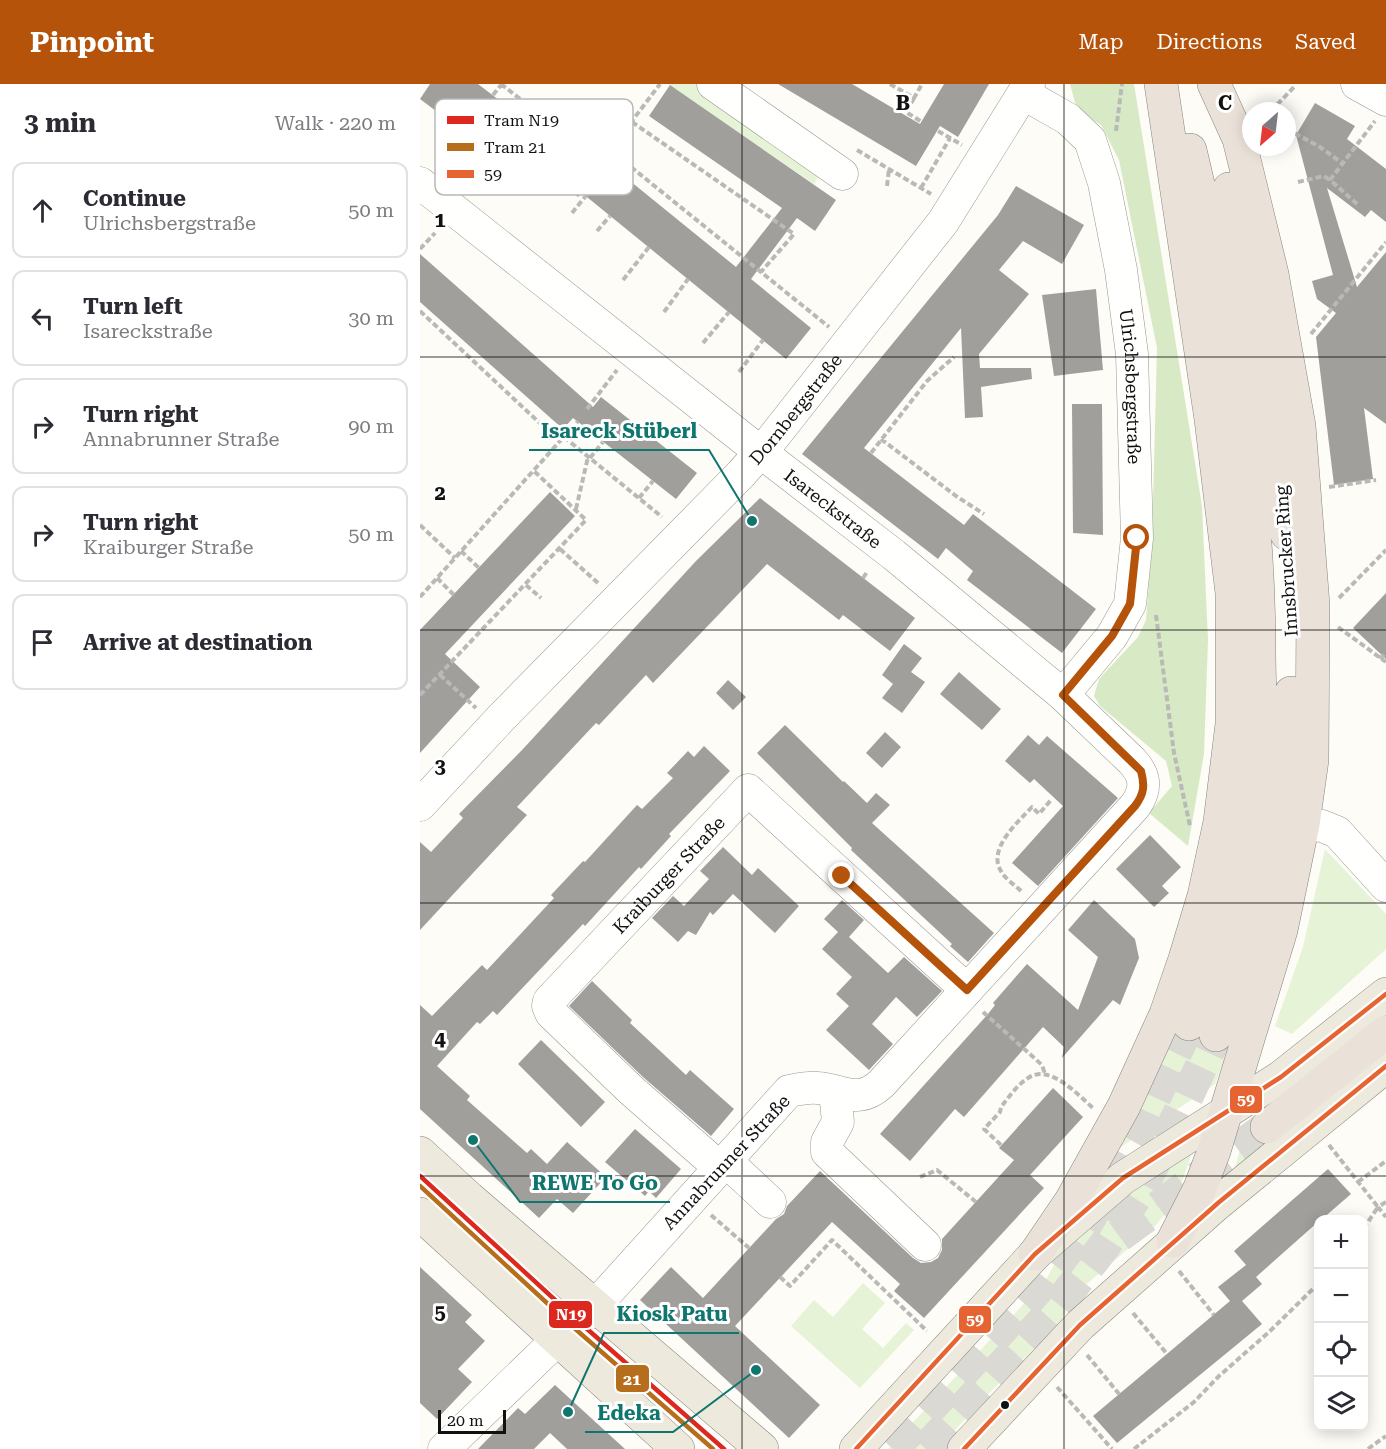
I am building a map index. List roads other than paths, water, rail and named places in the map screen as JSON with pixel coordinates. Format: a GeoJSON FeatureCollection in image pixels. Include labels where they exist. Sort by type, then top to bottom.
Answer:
{"type":"FeatureCollection","features":[{"type":"Feature","properties":{"kind":"highway"},"geometry":{"type":"LineString","coordinates":[[1035,1254],[1071,1201],[1124,1106],[1166,1014],[1204,896],[1220,822],[1232,724],[1232,593],[1211,419],[1161,84]]}},
{"type":"Feature","properties":{"kind":"highway","name":"Innsbrucker Ring"},"geometry":{"type":"LineString","coordinates":[[1173,84],[1204,209],[1237,382],[1255,530],[1259,590],[1259,729],[1248,819],[1232,893],[1216,948],[1202,1029],[1251,940],[1273,853],[1284,794],[1289,739],[1293,612],[1285,520],[1258,329],[1208,84]]}},
{"type":"Feature","properties":{"kind":"highway"},"geometry":{"type":"LineString","coordinates":[[1176,1256],[1214,1150],[1281,930],[1303,824],[1312,760],[1313,605],[1299,426],[1272,274],[1239,139],[1214,84]]}},
{"type":"Feature","properties":{"kind":"highway"},"geometry":{"type":"LineString","coordinates":[[1267,1127],[1386,1032]]}},
{"type":"Feature","properties":{"kind":"main road"},"geometry":{"type":"LineString","coordinates":[[856,1449],[1035,1254],[1123,1178],[1281,1077],[1386,994]]}},
{"type":"Feature","properties":{"kind":"main road"},"geometry":{"type":"LineString","coordinates":[[964,1449],[1080,1325],[1176,1256],[1386,1066]]}},
{"type":"Feature","properties":{"kind":"main road"},"geometry":{"type":"LineString","coordinates":[[420,1153],[762,1449]]}},
{"type":"Feature","properties":{"kind":"main road"},"geometry":{"type":"LineString","coordinates":[[420,1214],[678,1449]]}},
{"type":"Feature","properties":{"kind":"street"},"geometry":{"type":"LineString","coordinates":[[713,84],[842,174]]}},
{"type":"Feature","properties":{"kind":"street"},"geometry":{"type":"LineString","coordinates":[[1357,84],[1383,107]]}},
{"type":"Feature","properties":{"kind":"street","name":"Dornbergstraße"},"geometry":{"type":"LineString","coordinates":[[420,805],[494,725],[760,452],[943,222],[1027,89]]}},
{"type":"Feature","properties":{"kind":"street","name":"Ulrichsbergstraße"},"geometry":{"type":"LineString","coordinates":[[1027,89],[1068,119],[1090,140],[1104,183],[1121,270],[1132,354],[1137,538],[1130,604],[1112,636],[1063,695]]}},
{"type":"Feature","properties":{"kind":"street","name":"Isareckstraße"},"geometry":{"type":"LineString","coordinates":[[420,183],[435,195]]}},
{"type":"Feature","properties":{"kind":"street","name":"Isareckstraße"},"geometry":{"type":"LineString","coordinates":[[435,195],[894,555],[1063,695],[1132,761],[1141,771],[1145,784]]}},
{"type":"Feature","properties":{"kind":"street","name":"Annabrunner Straße"},"geometry":{"type":"LineString","coordinates":[[444,1449],[595,1306],[789,1091],[812,1088],[857,1095],[872,1093],[1135,806],[1142,797],[1145,784]]}},
{"type":"Feature","properties":{"kind":"street","name":"Kraiburger Straße"},"geometry":{"type":"LineString","coordinates":[[723,1165],[624,1083],[551,1013],[548,1006],[549,1000],[748,790],[965,993]]}},
{"type":"Feature","properties":{"kind":"street"},"geometry":{"type":"LineString","coordinates":[[1303,824],[1322,826],[1337,832],[1386,886]]}},
{"type":"Feature","properties":{"kind":"street"},"geometry":{"type":"LineString","coordinates":[[835,1092],[838,1122],[827,1142],[827,1152],[926,1245]]}},
{"type":"Feature","properties":{"kind":"street"},"geometry":{"type":"LineString","coordinates":[[723,1165],[770,1202]]}},
{"type":"Feature","properties":{"kind":"tunnel"},"geometry":{"type":"LineString","coordinates":[[893,1449],[1038,1289],[1083,1230],[1140,1129],[1189,1024]]}},
{"type":"Feature","properties":{"kind":"tunnel"},"geometry":{"type":"LineString","coordinates":[[926,1449],[1058,1305],[1105,1245],[1138,1193],[1166,1141],[1216,1035]]}},
{"type":"Feature","properties":{"kind":"tunnel"},"geometry":{"type":"LineString","coordinates":[[1119,1236],[1267,1127]]}},
{"type":"Feature","properties":{"kind":"tram line","name":"N19"},"geometry":{"type":"LineString","coordinates":[[420,1176],[578,1321],[724,1449]]}},
{"type":"Feature","properties":{"kind":"tram line","name":"21"},"geometry":{"type":"LineString","coordinates":[[420,1186],[573,1327],[713,1449]]}},
{"type":"Feature","properties":{"kind":"place","name":"Isareck Stüberl"},"geometry":{"type":"Point","coordinates":[752,521]}},
{"type":"Feature","properties":{"kind":"place","name":"REWE To Go"},"geometry":{"type":"Point","coordinates":[473,1140]}},
{"type":"Feature","properties":{"kind":"place","name":"Edeka"},"geometry":{"type":"Point","coordinates":[756,1370]}},
{"type":"Feature","properties":{"kind":"place","name":"Kiosk Patu"},"geometry":{"type":"Point","coordinates":[568,1412]}}]}
